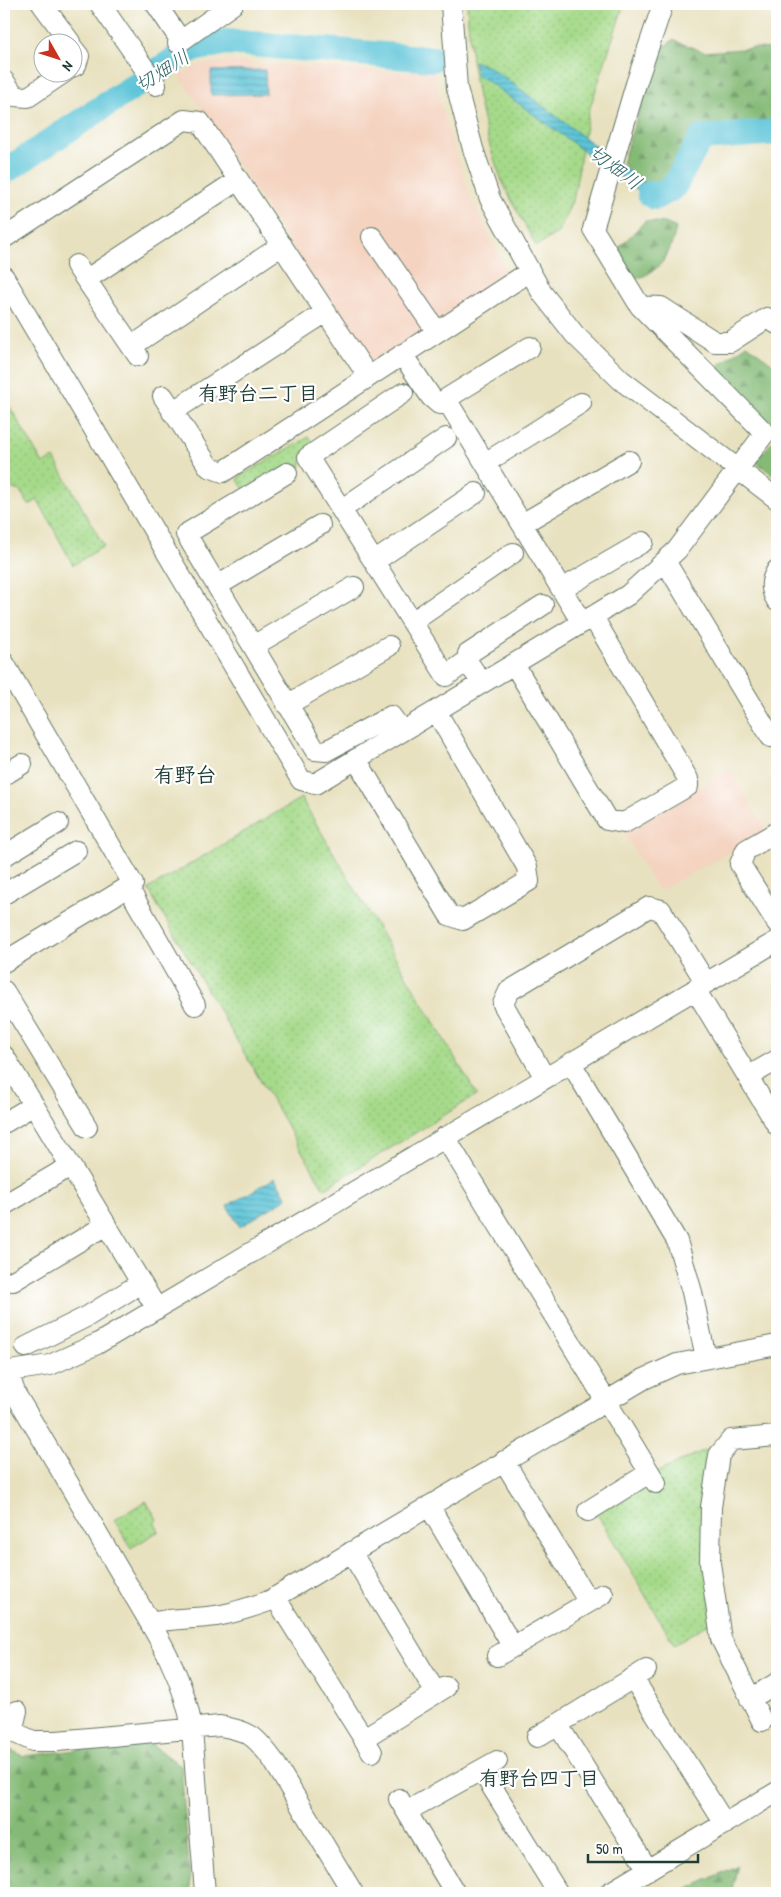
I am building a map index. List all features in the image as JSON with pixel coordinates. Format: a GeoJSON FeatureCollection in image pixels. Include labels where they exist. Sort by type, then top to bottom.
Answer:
{"type":"FeatureCollection","features":[{"type":"Feature","properties":{"kind":"street"},"geometry":{"type":"LineString","coordinates":[[42,4],[63,32]]}},
{"type":"Feature","properties":{"kind":"street"},"geometry":{"type":"LineString","coordinates":[[100,4],[152,79]]}},
{"type":"Feature","properties":{"kind":"street"},"geometry":{"type":"LineString","coordinates":[[156,4],[180,42],[233,4]]}},
{"type":"Feature","properties":{"kind":"street"},"geometry":{"type":"LineString","coordinates":[[451,4],[458,88],[470,140],[490,199],[529,272],[564,322],[621,380],[777,499]]}},
{"type":"Feature","properties":{"kind":"street"},"geometry":{"type":"LineString","coordinates":[[4,277],[301,780],[315,784],[628,595],[677,550],[764,433],[640,306],[593,229],[636,84],[664,4]]}},
{"type":"Feature","properties":{"kind":"street"},"geometry":{"type":"LineString","coordinates":[[4,81],[15,96],[28,96],[50,82]]}},
{"type":"Feature","properties":{"kind":"street"},"geometry":{"type":"LineString","coordinates":[[4,238],[184,120],[200,122],[368,376]]}},
{"type":"Feature","properties":{"kind":"street"},"geometry":{"type":"LineString","coordinates":[[238,180],[81,272],[135,352],[282,245]]}},
{"type":"Feature","properties":{"kind":"street"},"geometry":{"type":"LineString","coordinates":[[372,238],[437,332]]}},
{"type":"Feature","properties":{"kind":"street"},"geometry":{"type":"LineString","coordinates":[[326,312],[168,404],[208,467],[223,472],[529,272]]}},
{"type":"Feature","properties":{"kind":"street"},"geometry":{"type":"LineString","coordinates":[[640,306],[661,307],[715,342],[730,342],[767,318],[777,324]]}},
{"type":"Feature","properties":{"kind":"street"},"geometry":{"type":"LineString","coordinates":[[514,664],[607,820],[624,823],[688,786],[688,779],[588,620],[562,589],[446,399],[530,347]]}},
{"type":"Feature","properties":{"kind":"street"},"geometry":{"type":"LineString","coordinates":[[402,354],[431,397],[439,404],[448,403]]}},
{"type":"Feature","properties":{"kind":"street"},"geometry":{"type":"LineString","coordinates":[[403,393],[308,457],[342,508],[446,676],[467,661]]}},
{"type":"Feature","properties":{"kind":"street"},"geometry":{"type":"LineString","coordinates":[[485,463],[582,403]]}},
{"type":"Feature","properties":{"kind":"street"},"geometry":{"type":"LineString","coordinates":[[342,508],[446,438]]}},
{"type":"Feature","properties":{"kind":"street"},"geometry":{"type":"LineString","coordinates":[[522,524],[629,461]]}},
{"type":"Feature","properties":{"kind":"street"},"geometry":{"type":"LineString","coordinates":[[287,473],[186,534],[315,750],[326,751],[391,716],[402,732]]}},
{"type":"Feature","properties":{"kind":"street"},"geometry":{"type":"LineString","coordinates":[[375,561],[476,493]]}},
{"type":"Feature","properties":{"kind":"street"},"geometry":{"type":"LineString","coordinates":[[217,586],[320,525]]}},
{"type":"Feature","properties":{"kind":"street"},"geometry":{"type":"LineString","coordinates":[[562,589],[642,542]]}},
{"type":"Feature","properties":{"kind":"street"},"geometry":{"type":"LineString","coordinates":[[412,622],[513,553]]}},
{"type":"Feature","properties":{"kind":"street"},"geometry":{"type":"LineString","coordinates":[[665,562],[769,739]]}},
{"type":"Feature","properties":{"kind":"street"},"geometry":{"type":"LineString","coordinates":[[777,570],[771,579],[772,593],[777,601]]}},
{"type":"Feature","properties":{"kind":"street"},"geometry":{"type":"LineString","coordinates":[[253,646],[354,587]]}},
{"type":"Feature","properties":{"kind":"street"},"geometry":{"type":"LineString","coordinates":[[482,683],[467,661],[468,654],[543,605]]}},
{"type":"Feature","properties":{"kind":"street"},"geometry":{"type":"LineString","coordinates":[[287,705],[389,646]]}},
{"type":"Feature","properties":{"kind":"street"},"geometry":{"type":"LineString","coordinates":[[4,663],[133,884],[4,962]]}},
{"type":"Feature","properties":{"kind":"street"},"geometry":{"type":"LineString","coordinates":[[356,759],[450,915],[463,920],[529,881],[528,867],[436,711]]}},
{"type":"Feature","properties":{"kind":"street"},"geometry":{"type":"LineString","coordinates":[[4,775],[22,764]]}},
{"type":"Feature","properties":{"kind":"street"},"geometry":{"type":"LineString","coordinates":[[4,856],[58,823]]}},
{"type":"Feature","properties":{"kind":"street"},"geometry":{"type":"LineString","coordinates":[[777,832],[746,850],[740,864],[777,923]]}},
{"type":"Feature","properties":{"kind":"street"},"geometry":{"type":"LineString","coordinates":[[4,894],[76,851]]}},
{"type":"Feature","properties":{"kind":"street"},"geometry":{"type":"LineString","coordinates":[[128,887],[194,1005]]}},
{"type":"Feature","properties":{"kind":"street"},"geometry":{"type":"LineString","coordinates":[[545,1078],[504,1004],[508,991],[649,907],[661,910],[700,986],[777,1125]]}},
{"type":"Feature","properties":{"kind":"street"},"geometry":{"type":"LineString","coordinates":[[205,1893],[192,1729],[188,1704],[179,1679],[150,1623],[16,1394],[6,1372],[50,1365],[73,1356],[157,1309],[445,1136],[777,941]]}},
{"type":"Feature","properties":{"kind":"street"},"geometry":{"type":"LineString","coordinates":[[4,991],[87,1128]]}},
{"type":"Feature","properties":{"kind":"street"},"geometry":{"type":"LineString","coordinates":[[4,1056],[157,1309]]}},
{"type":"Feature","properties":{"kind":"street"},"geometry":{"type":"LineString","coordinates":[[749,1076],[777,1060]]}},
{"type":"Feature","properties":{"kind":"street"},"geometry":{"type":"LineString","coordinates":[[571,1063],[677,1241],[692,1292],[706,1358]]}},
{"type":"Feature","properties":{"kind":"street"},"geometry":{"type":"LineString","coordinates":[[4,1123],[34,1105]]}},
{"type":"Feature","properties":{"kind":"street"},"geometry":{"type":"LineString","coordinates":[[445,1136],[652,1478],[588,1510]]}},
{"type":"Feature","properties":{"kind":"street"},"geometry":{"type":"LineString","coordinates":[[4,1205],[70,1166]]}},
{"type":"Feature","properties":{"kind":"street"},"geometry":{"type":"LineString","coordinates":[[13,1281],[106,1225]]}},
{"type":"Feature","properties":{"kind":"street"},"geometry":{"type":"LineString","coordinates":[[26,1347],[88,1316],[141,1282]]}},
{"type":"Feature","properties":{"kind":"street"},"geometry":{"type":"LineString","coordinates":[[150,1623],[169,1619],[216,1616],[246,1610],[276,1597],[644,1378],[676,1364],[777,1345]]}},
{"type":"Feature","properties":{"kind":"street"},"geometry":{"type":"LineString","coordinates":[[762,1722],[721,1640],[710,1563],[711,1507],[719,1455],[731,1440],[777,1436]]}},
{"type":"Feature","properties":{"kind":"street"},"geometry":{"type":"LineString","coordinates":[[429,1506],[505,1651],[595,1597],[504,1461]]}},
{"type":"Feature","properties":{"kind":"street"},"geometry":{"type":"LineString","coordinates":[[276,1597],[368,1745],[442,1689],[352,1552]]}},
{"type":"Feature","properties":{"kind":"street"},"geometry":{"type":"LineString","coordinates":[[538,1737],[640,1674],[724,1824]]}},
{"type":"Feature","properties":{"kind":"street"},"geometry":{"type":"LineString","coordinates":[[750,1699],[777,1683]]}},
{"type":"Feature","properties":{"kind":"street"},"geometry":{"type":"LineString","coordinates":[[17,1711],[8,1730],[33,1741],[57,1741],[220,1726],[243,1730],[259,1742],[273,1760],[353,1893]]}},
{"type":"Feature","properties":{"kind":"street"},"geometry":{"type":"LineString","coordinates":[[558,1725],[648,1870]]}},
{"type":"Feature","properties":{"kind":"street"},"geometry":{"type":"LineString","coordinates":[[455,1893],[403,1805],[489,1766],[558,1893]]}},
{"type":"Feature","properties":{"kind":"street"},"geometry":{"type":"LineString","coordinates":[[609,1893],[777,1792]]}},
{"type":"Feature","properties":{"kind":"shaded area"},"geometry":{"type":"Polygon","coordinates":[[[228,61],[410,73],[410,69],[435,71],[440,103],[471,199],[508,274],[376,362],[365,358],[179,75],[201,64],[228,61]]]}},
{"type":"Feature","properties":{"kind":"shaded area"},"geometry":{"type":"Polygon","coordinates":[[[730,769],[767,831],[659,891],[624,834],[730,769]]]}},
{"type":"Feature","properties":{"kind":"green space"},"geometry":{"type":"Polygon","coordinates":[[[467,4],[624,4],[588,114],[574,196],[559,232],[536,246],[502,181],[488,138],[477,94],[467,4]]]}},
{"type":"Feature","properties":{"kind":"green space"},"geometry":{"type":"Polygon","coordinates":[[[673,40],[704,52],[754,48],[777,49],[777,127],[696,132],[667,182],[658,189],[642,181],[622,163],[658,51],[673,40]]]}},
{"type":"Feature","properties":{"kind":"green space"},"geometry":{"type":"Polygon","coordinates":[[[645,221],[665,223],[676,228],[671,246],[664,260],[653,271],[636,279],[617,250],[645,221]]]}},
{"type":"Feature","properties":{"kind":"green space"},"geometry":{"type":"Polygon","coordinates":[[[747,345],[777,367],[777,437],[715,368],[747,345]]]}},
{"type":"Feature","properties":{"kind":"green space"},"geometry":{"type":"Polygon","coordinates":[[[7,402],[43,464],[54,458],[104,546],[73,565],[38,500],[29,505],[20,491],[13,489],[4,475],[4,405],[7,402]]]}},
{"type":"Feature","properties":{"kind":"green space"},"geometry":{"type":"Polygon","coordinates":[[[309,437],[316,446],[303,454],[300,469],[288,466],[246,493],[238,480],[240,476],[309,437]]]}},
{"type":"Feature","properties":{"kind":"green space"},"geometry":{"type":"Polygon","coordinates":[[[777,437],[777,478],[755,461],[777,437]]]}},
{"type":"Feature","properties":{"kind":"green space"},"geometry":{"type":"Polygon","coordinates":[[[301,798],[477,1095],[324,1189],[148,889],[301,798]]]}},
{"type":"Feature","properties":{"kind":"green space"},"geometry":{"type":"Polygon","coordinates":[[[709,1448],[713,1452],[711,1622],[674,1644],[596,1512],[656,1473],[709,1448]]]}},
{"type":"Feature","properties":{"kind":"green space"},"geometry":{"type":"Polygon","coordinates":[[[146,1501],[157,1519],[155,1523],[159,1531],[131,1548],[114,1520],[146,1501]]]}},
{"type":"Feature","properties":{"kind":"green space"},"geometry":{"type":"Polygon","coordinates":[[[149,1742],[181,1766],[191,1893],[4,1893],[4,1747],[24,1756],[149,1742]]]}},
{"type":"Feature","properties":{"kind":"green space"},"geometry":{"type":"Polygon","coordinates":[[[738,1865],[731,1893],[679,1893],[738,1865]]]}},
{"type":"Feature","properties":{"kind":"water"},"geometry":{"type":"Polygon","coordinates":[[[474,61],[489,67],[507,79],[652,189],[657,191],[669,184],[672,178],[682,182],[675,191],[662,199],[646,196],[486,80],[476,75],[474,61]]]}},
{"type":"Feature","properties":{"kind":"water"},"geometry":{"type":"Polygon","coordinates":[[[265,70],[266,94],[211,95],[211,71],[265,70]]]}},
{"type":"Feature","properties":{"kind":"water"},"geometry":{"type":"Polygon","coordinates":[[[275,1178],[287,1198],[240,1227],[227,1206],[275,1178]]]}},
{"type":"Feature","properties":{"kind":"waterway","name":"切畑川"},"geometry":{"type":"LineString","coordinates":[[4,172],[189,50],[226,42],[433,59]]}},
{"type":"Feature","properties":{"kind":"waterway","name":"切畑川"},"geometry":{"type":"LineString","coordinates":[[650,194],[655,197],[673,188],[701,138],[777,132]]}},
{"type":"Feature","properties":{"kind":"district","name":"有野台二丁目"},"geometry":{"type":"Point","coordinates":[258,392]}},
{"type":"Feature","properties":{"kind":"district","name":"有野台"},"geometry":{"type":"Point","coordinates":[185,774]}},
{"type":"Feature","properties":{"kind":"district","name":"有野台四丁目"},"geometry":{"type":"Point","coordinates":[539,1777]}}]}
